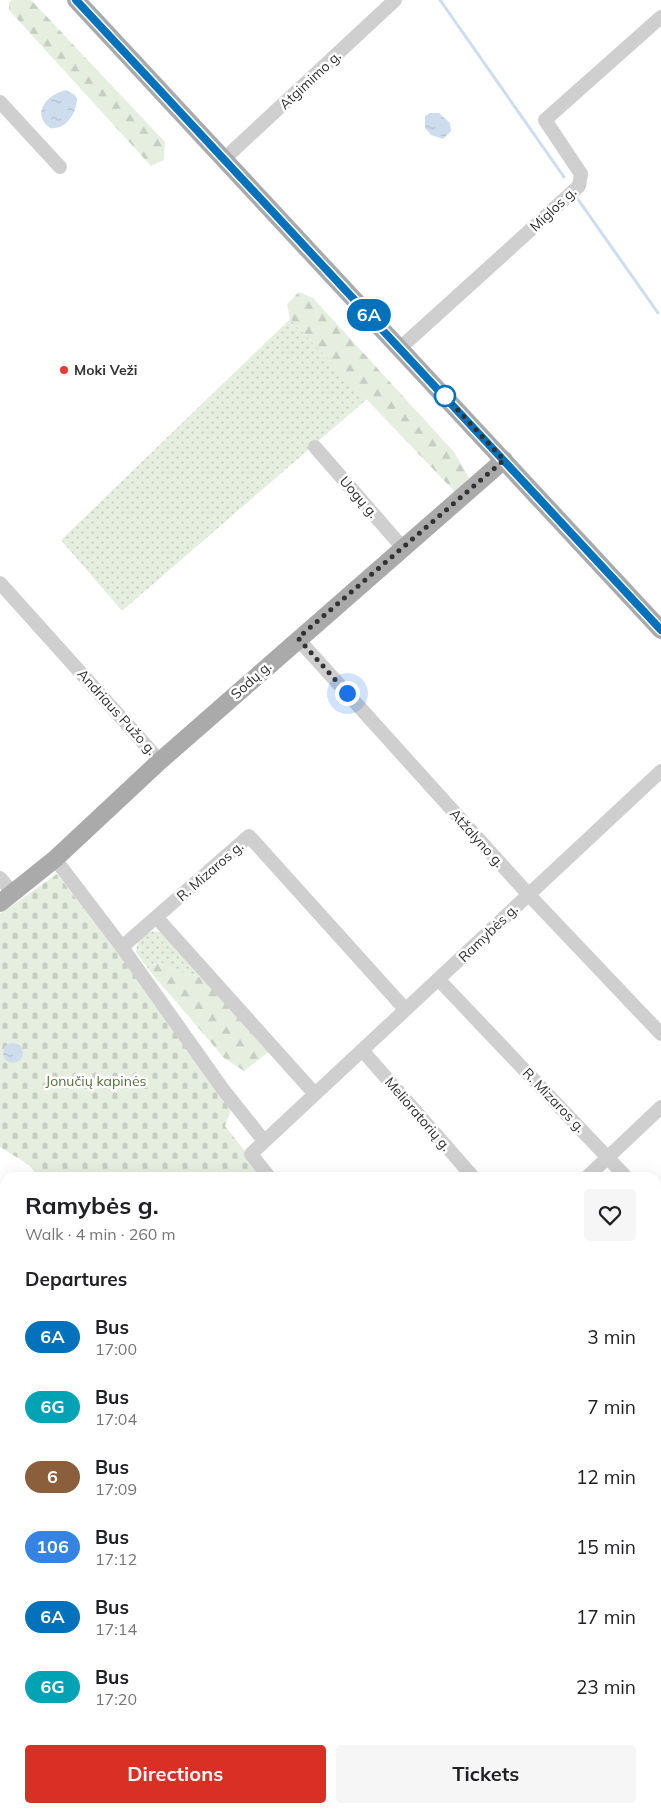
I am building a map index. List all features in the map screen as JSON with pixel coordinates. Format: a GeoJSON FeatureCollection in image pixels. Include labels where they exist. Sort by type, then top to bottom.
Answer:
{"type":"FeatureCollection","features":[{"type":"Feature","properties":{"kind":"main road"},"geometry":{"type":"LineString","coordinates":[[76,0],[661,630]]}},
{"type":"Feature","properties":{"kind":"main road","name":"Sodų g."},"geometry":{"type":"LineString","coordinates":[[6,898],[55,859],[160,761],[298,638],[504,460]]}},
{"type":"Feature","properties":{"kind":"street","name":"Atgimimo g."},"geometry":{"type":"LineString","coordinates":[[224,160],[395,0]]}},
{"type":"Feature","properties":{"kind":"street","name":"Miglos g."},"geometry":{"type":"LineString","coordinates":[[400,348],[578,186],[581,174],[545,120],[661,17]]}},
{"type":"Feature","properties":{"kind":"street"},"geometry":{"type":"LineString","coordinates":[[0,102],[60,167]]}},
{"type":"Feature","properties":{"kind":"street","name":"Uogų g."},"geometry":{"type":"LineString","coordinates":[[316,447],[403,548]]}},
{"type":"Feature","properties":{"kind":"street","name":"Andriaus Pužo g."},"geometry":{"type":"LineString","coordinates":[[0,583],[160,761]]}},
{"type":"Feature","properties":{"kind":"street","name":"Atžalyno g."},"geometry":{"type":"LineString","coordinates":[[298,638],[528,895],[661,1034]]}},
{"type":"Feature","properties":{"kind":"street","name":"Ramybės g."},"geometry":{"type":"LineString","coordinates":[[265,1172],[251,1154],[314,1093],[439,980],[661,771]]}},
{"type":"Feature","properties":{"kind":"street","name":"R. Mizaros g."},"geometry":{"type":"LineString","coordinates":[[122,947],[249,836],[405,1009]]}},
{"type":"Feature","properties":{"kind":"street"},"geometry":{"type":"LineString","coordinates":[[55,859],[122,947],[222,1088],[264,1141]]}},
{"type":"Feature","properties":{"kind":"street"},"geometry":{"type":"LineString","coordinates":[[0,878],[6,898]]}},
{"type":"Feature","properties":{"kind":"street"},"geometry":{"type":"LineString","coordinates":[[157,918],[314,1093]]}},
{"type":"Feature","properties":{"kind":"street","name":"R. Mizaros g."},"geometry":{"type":"LineString","coordinates":[[439,980],[622,1172]]}},
{"type":"Feature","properties":{"kind":"street","name":"Melioratorių g."},"geometry":{"type":"LineString","coordinates":[[362,1050],[469,1172]]}},
{"type":"Feature","properties":{"kind":"street"},"geometry":{"type":"LineString","coordinates":[[592,1172],[661,1107]]}},
{"type":"Feature","properties":{"kind":"green space"},"geometry":{"type":"Polygon","coordinates":[[[12,0],[31,0],[165,142],[164,160],[151,166],[9,10],[9,2],[12,0]]]}},
{"type":"Feature","properties":{"kind":"green space"},"geometry":{"type":"Polygon","coordinates":[[[299,292],[313,298],[454,452],[469,478],[455,492],[290,319],[287,304],[299,292]]]}},
{"type":"Feature","properties":{"kind":"green space"},"geometry":{"type":"Polygon","coordinates":[[[290,319],[367,399],[122,611],[61,540],[290,319]]]}},
{"type":"Feature","properties":{"kind":"green space","name":"Jonučių kapinės"},"geometry":{"type":"Polygon","coordinates":[[[57,874],[234,1102],[225,1126],[261,1172],[34,1172],[29,1165],[0,1147],[0,914],[57,874]]]}},
{"type":"Feature","properties":{"kind":"green space"},"geometry":{"type":"Polygon","coordinates":[[[154,931],[165,933],[201,977],[176,971],[164,963],[152,965],[149,970],[136,952],[141,938],[154,931]]]}},
{"type":"Feature","properties":{"kind":"green space"},"geometry":{"type":"Polygon","coordinates":[[[164,963],[176,971],[201,977],[270,1051],[244,1071],[224,1058],[149,970],[152,965],[164,963]]]}},
{"type":"Feature","properties":{"kind":"water"},"geometry":{"type":"Polygon","coordinates":[[[66,90],[75,95],[77,99],[75,110],[65,124],[56,128],[50,128],[44,122],[42,116],[44,105],[53,96],[66,90]]]}},
{"type":"Feature","properties":{"kind":"water"},"geometry":{"type":"Polygon","coordinates":[[[430,113],[439,113],[450,123],[451,131],[443,139],[431,135],[425,128],[425,116],[430,113]]]}},
{"type":"Feature","properties":{"kind":"water"},"geometry":{"type":"Polygon","coordinates":[[[13,1043],[20,1046],[23,1053],[20,1060],[13,1063],[6,1060],[3,1053],[6,1046],[13,1043]]]}},
{"type":"Feature","properties":{"kind":"waterway"},"geometry":{"type":"LineString","coordinates":[[440,0],[564,177]]}},
{"type":"Feature","properties":{"kind":"waterway"},"geometry":{"type":"LineString","coordinates":[[577,198],[658,313]]}},
{"type":"Feature","properties":{"kind":"bus line","name":"6A"},"geometry":{"type":"LineString","coordinates":[[76,0],[661,630]]}},
{"type":"Feature","properties":{"kind":"place","name":"Moki Veži"},"geometry":{"type":"Point","coordinates":[64,370]}},
{"type":"Feature","properties":{"kind":"route"},"geometry":{"type":"LineString","coordinates":[[347,693],[298,638],[504,460],[445,396]]}}]}
